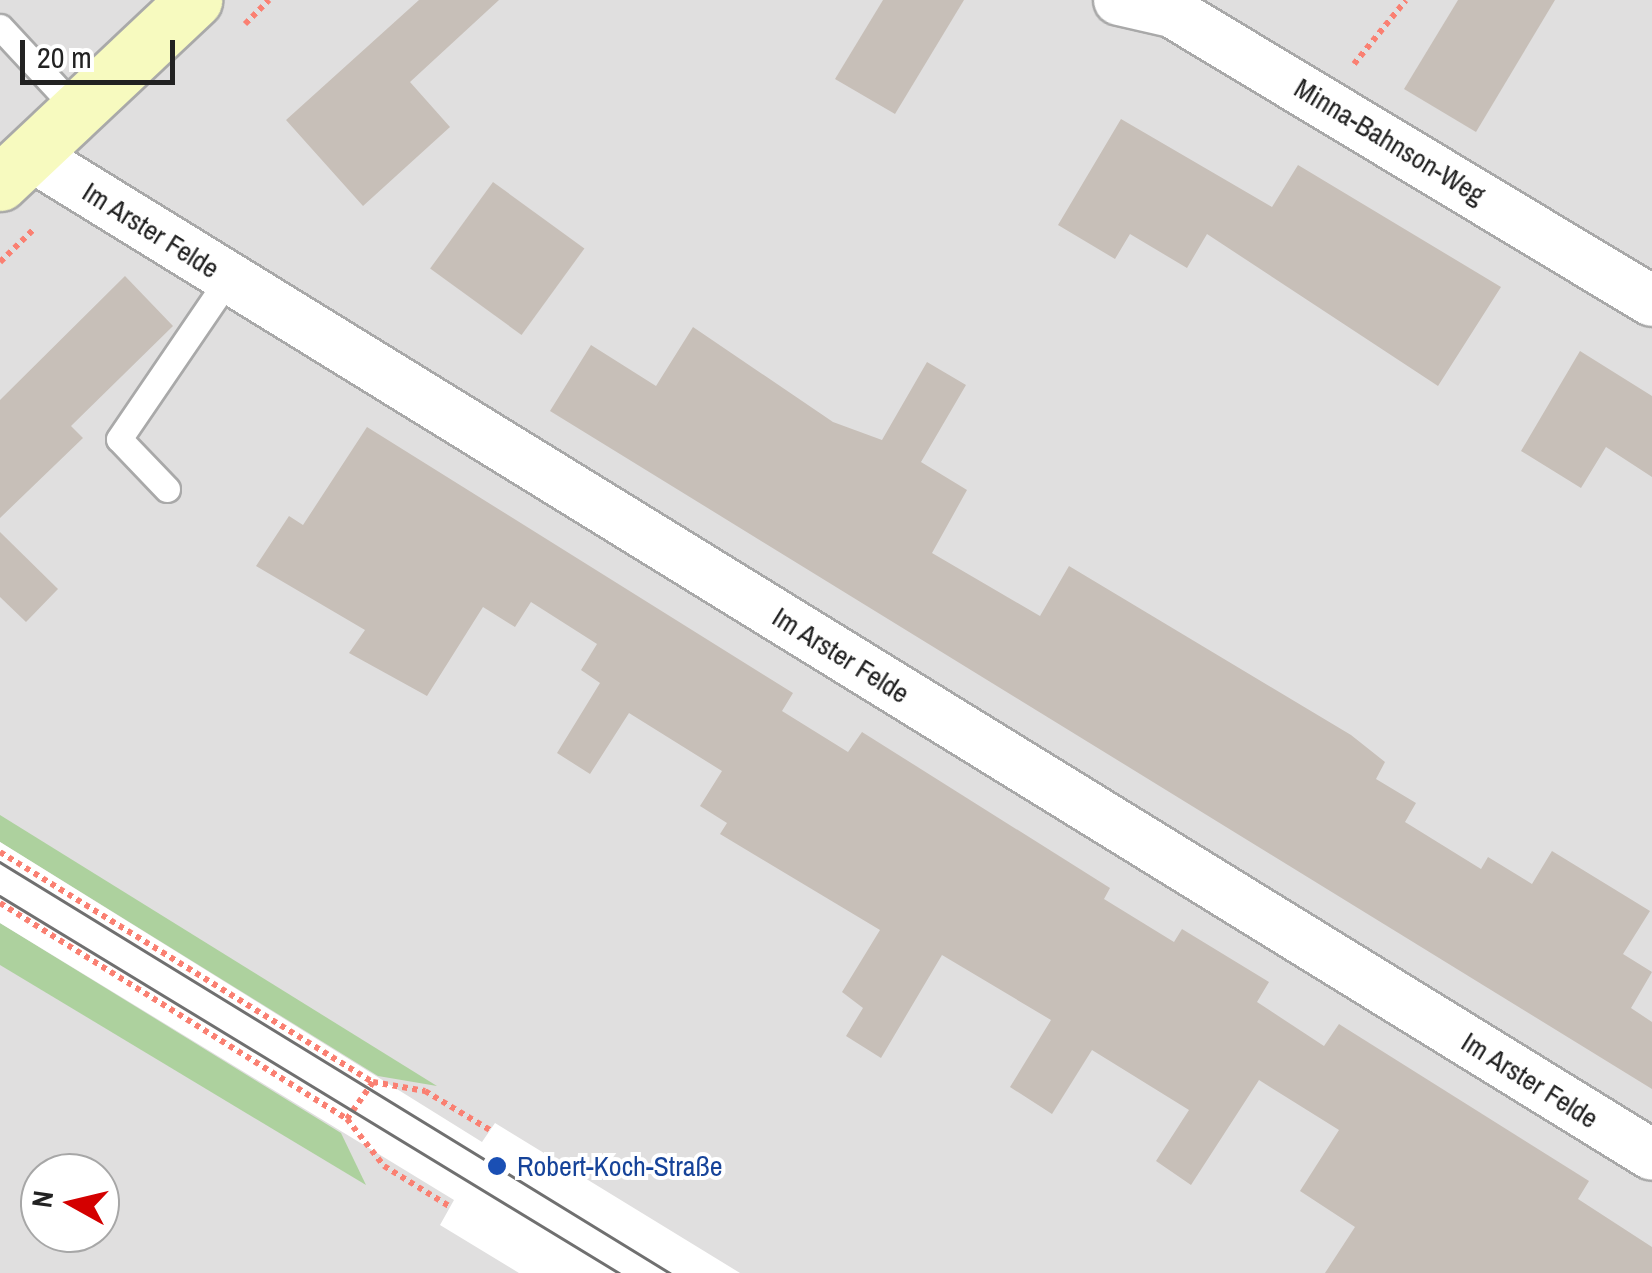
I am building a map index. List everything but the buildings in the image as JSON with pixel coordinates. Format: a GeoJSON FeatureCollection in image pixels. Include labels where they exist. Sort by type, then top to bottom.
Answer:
{"type":"FeatureCollection","features":[{"type":"Feature","properties":{"kind":"street"},"geometry":{"type":"LineString","coordinates":[[15,169],[194,0]]}},
{"type":"Feature","properties":{"kind":"street","name":"Minna-Bahnson-Weg"},"geometry":{"type":"LineString","coordinates":[[1120,0],[1172,12],[1324,99],[1652,301]]}},
{"type":"Feature","properties":{"kind":"street","name":"Im Arster Felde"},"geometry":{"type":"LineString","coordinates":[[15,169],[229,278],[1652,1155]]}},
{"type":"Feature","properties":{"kind":"lane"},"geometry":{"type":"LineString","coordinates":[[0,27],[78,110]]}},
{"type":"Feature","properties":{"kind":"lane"},"geometry":{"type":"LineString","coordinates":[[167,490],[118,439],[229,278]]}},
{"type":"Feature","properties":{"kind":"path"},"geometry":{"type":"LineString","coordinates":[[1324,99],[1406,0]]}},
{"type":"Feature","properties":{"kind":"path"},"geometry":{"type":"LineString","coordinates":[[0,852],[373,1082],[425,1091],[490,1130]]}},
{"type":"Feature","properties":{"kind":"path"},"geometry":{"type":"LineString","coordinates":[[0,903],[347,1119],[384,1166],[448,1206]]}},
{"type":"Feature","properties":{"kind":"path"},"geometry":{"type":"LineString","coordinates":[[347,1119],[373,1082]]}},
{"type":"Feature","properties":{"kind":"shaded area"},"geometry":{"type":"Polygon","coordinates":[[[0,0],[1652,0],[1652,1273],[0,1273],[0,0]]]}},
{"type":"Feature","properties":{"kind":"green space"},"geometry":{"type":"Polygon","coordinates":[[[0,815],[437,1086],[378,1076],[0,842],[0,815]]]}},
{"type":"Feature","properties":{"kind":"green space"},"geometry":{"type":"Polygon","coordinates":[[[0,923],[341,1133],[366,1185],[0,965],[0,923]]]}},
{"type":"Feature","properties":{"kind":"pier"},"geometry":{"type":"Polygon","coordinates":[[[0,842],[482,1142],[495,1123],[740,1273],[519,1273],[440,1225],[454,1200],[0,923],[0,842]]]}},
{"type":"Feature","properties":{"kind":"tram line"},"geometry":{"type":"LineString","coordinates":[[0,862],[670,1273]]}},
{"type":"Feature","properties":{"kind":"tram line"},"geometry":{"type":"LineString","coordinates":[[0,896],[619,1273]]}},
{"type":"Feature","properties":{"kind":"place","name":"Robert-Koch-Straße"},"geometry":{"type":"Point","coordinates":[497,1166]}}]}
